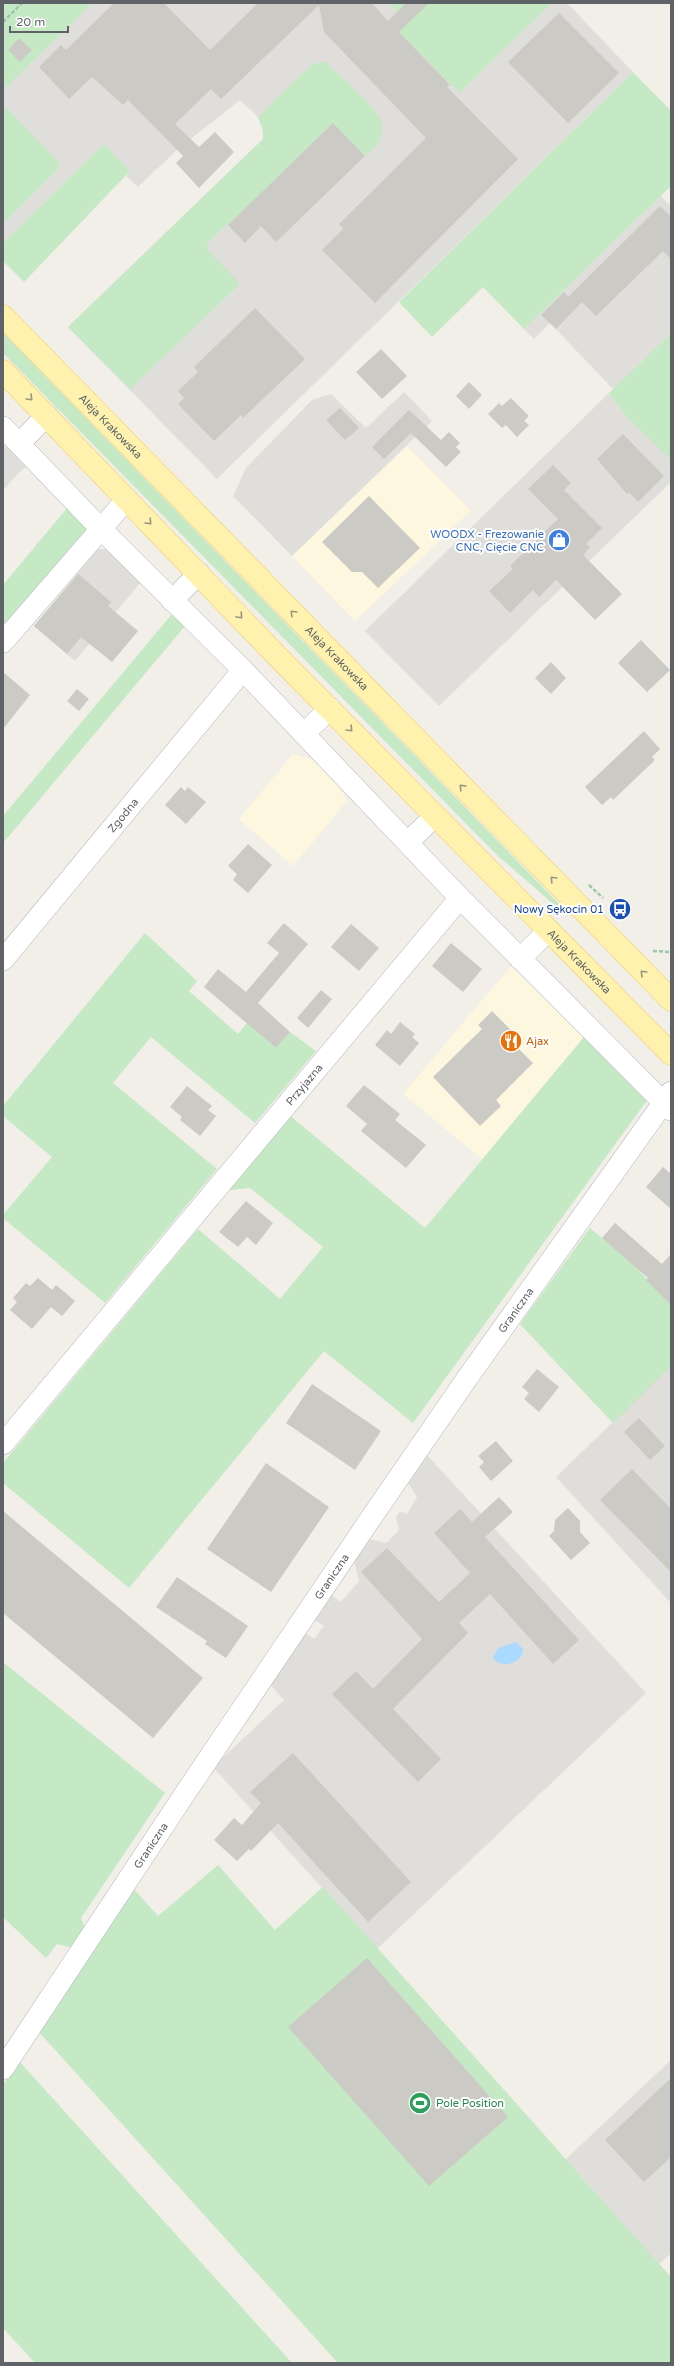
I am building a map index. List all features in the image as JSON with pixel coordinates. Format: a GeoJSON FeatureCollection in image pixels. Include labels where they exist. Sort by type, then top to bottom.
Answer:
{"type":"FeatureCollection","features":[{"type":"Feature","properties":{"kind":"main road","name":"Aleja Krakowska"},"geometry":{"type":"LineString","coordinates":[[3,316],[671,1000]]}},
{"type":"Feature","properties":{"kind":"main road","name":"Aleja Krakowska"},"geometry":{"type":"LineString","coordinates":[[3,370],[435,816],[671,1054]]}},
{"type":"Feature","properties":{"kind":"street"},"geometry":{"type":"LineString","coordinates":[[19,444],[47,416]]}},
{"type":"Feature","properties":{"kind":"street"},"geometry":{"type":"LineString","coordinates":[[3,427],[172,601],[243,670],[520,959],[669,1102]]}},
{"type":"Feature","properties":{"kind":"street"},"geometry":{"type":"LineString","coordinates":[[3,642],[100,528],[127,499]]}},
{"type":"Feature","properties":{"kind":"street"},"geometry":{"type":"LineString","coordinates":[[172,601],[199,573]]}},
{"type":"Feature","properties":{"kind":"street","name":"Zgodna"},"geometry":{"type":"LineString","coordinates":[[3,960],[243,670]]}},
{"type":"Feature","properties":{"kind":"street"},"geometry":{"type":"LineString","coordinates":[[304,734],[330,708]]}},
{"type":"Feature","properties":{"kind":"street"},"geometry":{"type":"LineString","coordinates":[[408,842],[435,816]]}},
{"type":"Feature","properties":{"kind":"street","name":"Przyjazna"},"geometry":{"type":"LineString","coordinates":[[3,1444],[460,898]]}},
{"type":"Feature","properties":{"kind":"street"},"geometry":{"type":"LineString","coordinates":[[520,959],[548,930]]}},
{"type":"Feature","properties":{"kind":"street","name":"Graniczna"},"geometry":{"type":"LineString","coordinates":[[3,2069],[186,1792],[436,1423],[669,1102]]}},
{"type":"Feature","properties":{"kind":"path"},"geometry":{"type":"LineString","coordinates":[[3,22],[22,3]]}},
{"type":"Feature","properties":{"kind":"path"},"geometry":{"type":"LineString","coordinates":[[584,880],[608,903]]}},
{"type":"Feature","properties":{"kind":"path"},"geometry":{"type":"LineString","coordinates":[[651,949],[654,952],[671,952]]}},
{"type":"Feature","properties":{"kind":"shaded area"},"geometry":{"type":"Polygon","coordinates":[[[93,3],[389,3],[408,24],[400,32],[459,93],[552,3],[567,3],[633,72],[217,479],[68,327],[263,139],[263,130],[258,117],[240,100],[178,149],[138,187],[126,176],[130,171],[104,144],[3,243],[3,90],[93,3]]]}},
{"type":"Feature","properties":{"kind":"shaded area"},"geometry":{"type":"Polygon","coordinates":[[[661,196],[671,206],[671,333],[613,389],[550,323],[534,339],[524,329],[661,196]]]}},
{"type":"Feature","properties":{"kind":"shaded area"},"geometry":{"type":"Polygon","coordinates":[[[404,392],[432,421],[292,556],[233,496],[246,468],[312,400],[331,394],[366,428],[404,392]]]}},
{"type":"Feature","properties":{"kind":"shaded area"},"geometry":{"type":"Polygon","coordinates":[[[609,393],[624,414],[671,460],[671,482],[439,706],[365,631],[609,393]]]}},
{"type":"Feature","properties":{"kind":"shaded area"},"geometry":{"type":"Polygon","coordinates":[[[3,444],[26,467],[19,472],[3,491],[3,444]]]}},
{"type":"Feature","properties":{"kind":"shaded area"},"geometry":{"type":"Polygon","coordinates":[[[407,446],[471,511],[355,621],[292,556],[407,446]]]}},
{"type":"Feature","properties":{"kind":"shaded area"},"geometry":{"type":"Polygon","coordinates":[[[98,549],[109,550],[141,582],[75,661],[34,626],[98,549]]]}},
{"type":"Feature","properties":{"kind":"shaded area"},"geometry":{"type":"Polygon","coordinates":[[[293,754],[314,760],[340,785],[339,789],[346,797],[347,801],[293,866],[239,819],[293,754]]]}},
{"type":"Feature","properties":{"kind":"shaded area"},"geometry":{"type":"Polygon","coordinates":[[[511,966],[584,1037],[482,1159],[403,1094],[511,966]]]}},
{"type":"Feature","properties":{"kind":"shaded area"},"geometry":{"type":"Polygon","coordinates":[[[671,1366],[671,1603],[556,1477],[671,1366]]]}},
{"type":"Feature","properties":{"kind":"shaded area"},"geometry":{"type":"Polygon","coordinates":[[[427,1455],[646,1693],[377,1949],[213,1767],[284,1700],[269,1683],[304,1632],[314,1639],[324,1626],[313,1619],[330,1594],[341,1602],[359,1581],[354,1560],[369,1539],[386,1543],[399,1530],[396,1517],[400,1511],[407,1514],[417,1497],[408,1483],[427,1455]]]}},
{"type":"Feature","properties":{"kind":"shaded area"},"geometry":{"type":"Polygon","coordinates":[[[671,2060],[671,2253],[659,2264],[566,2159],[671,2060]]]}},
{"type":"Feature","properties":{"kind":"green space"},"geometry":{"type":"Polygon","coordinates":[[[3,3],[93,3],[3,90],[3,3]]]}},
{"type":"Feature","properties":{"kind":"green space"},"geometry":{"type":"Polygon","coordinates":[[[389,3],[552,3],[459,93],[399,32],[407,24],[389,3]]]}},
{"type":"Feature","properties":{"kind":"green space"},"geometry":{"type":"Polygon","coordinates":[[[322,62],[327,63],[372,107],[377,114],[382,126],[382,131],[377,145],[365,156],[333,123],[228,225],[227,224],[208,243],[206,248],[240,284],[130,389],[68,327],[263,139],[263,130],[258,117],[312,64],[322,62]]]}},
{"type":"Feature","properties":{"kind":"green space"},"geometry":{"type":"Polygon","coordinates":[[[633,72],[671,111],[671,186],[524,329],[483,287],[432,337],[399,302],[633,72]]]}},
{"type":"Feature","properties":{"kind":"green space"},"geometry":{"type":"Polygon","coordinates":[[[3,104],[60,164],[57,170],[3,224],[3,104]]]}},
{"type":"Feature","properties":{"kind":"green space"},"geometry":{"type":"Polygon","coordinates":[[[104,144],[130,171],[24,282],[3,261],[3,243],[104,144]]]}},
{"type":"Feature","properties":{"kind":"green space"},"geometry":{"type":"Polygon","coordinates":[[[3,333],[568,913],[566,915],[497,855],[3,353],[3,333]]]}},
{"type":"Feature","properties":{"kind":"green space"},"geometry":{"type":"Polygon","coordinates":[[[671,333],[671,460],[624,414],[609,393],[671,333]]]}},
{"type":"Feature","properties":{"kind":"green space"},"geometry":{"type":"Polygon","coordinates":[[[68,507],[91,531],[3,636],[3,585],[68,507]]]}},
{"type":"Feature","properties":{"kind":"green space"},"geometry":{"type":"Polygon","coordinates":[[[173,613],[185,626],[3,843],[3,816],[173,613]]]}},
{"type":"Feature","properties":{"kind":"green space"},"geometry":{"type":"Polygon","coordinates":[[[145,933],[197,981],[189,991],[238,1034],[247,1023],[276,1048],[290,1032],[316,1051],[255,1123],[151,1037],[113,1083],[217,1169],[105,1303],[3,1218],[3,1215],[52,1157],[3,1116],[3,1106],[145,933]]]}},
{"type":"Feature","properties":{"kind":"green space"},"geometry":{"type":"Polygon","coordinates":[[[584,1037],[648,1099],[413,1423],[324,1351],[129,1588],[3,1483],[3,1463],[198,1229],[280,1299],[323,1247],[250,1188],[230,1190],[226,1188],[288,1114],[425,1228],[584,1037]]]}},
{"type":"Feature","properties":{"kind":"green space"},"geometry":{"type":"Polygon","coordinates":[[[590,1228],[632,1263],[671,1305],[671,1366],[613,1423],[520,1324],[590,1228]]]}},
{"type":"Feature","properties":{"kind":"green space"},"geometry":{"type":"Polygon","coordinates":[[[3,1662],[165,1793],[81,1918],[86,1930],[73,1948],[57,1944],[46,1958],[3,1917],[3,1662]]]}},
{"type":"Feature","properties":{"kind":"green space"},"geometry":{"type":"Polygon","coordinates":[[[218,1865],[275,1930],[323,1887],[671,2277],[671,2363],[338,2363],[38,2031],[132,1887],[158,1916],[218,1865]]]}},
{"type":"Feature","properties":{"kind":"green space"},"geometry":{"type":"Polygon","coordinates":[[[19,2061],[292,2363],[35,2363],[3,2328],[3,2085],[19,2061]]]}},
{"type":"Feature","properties":{"kind":"water"},"geometry":{"type":"Polygon","coordinates":[[[516,1642],[523,1649],[522,1654],[516,1661],[501,1664],[493,1658],[498,1648],[516,1642]]]}},
{"type":"Feature","properties":{"kind":"building"},"geometry":{"type":"Polygon","coordinates":[[[114,3],[164,3],[210,50],[258,3],[372,3],[388,21],[406,3],[429,3],[399,32],[450,85],[447,87],[518,159],[375,303],[322,250],[343,229],[339,224],[426,138],[324,32],[319,5],[221,99],[211,89],[175,124],[199,147],[215,132],[234,152],[199,188],[176,163],[183,156],[128,100],[123,105],[92,77],[69,99],[39,67],[61,45],[66,50],[114,3]]]}},
{"type":"Feature","properties":{"kind":"building"},"geometry":{"type":"Polygon","coordinates":[[[559,13],[619,73],[568,123],[508,62],[559,13]]]}},
{"type":"Feature","properties":{"kind":"building"},"geometry":{"type":"Polygon","coordinates":[[[19,38],[32,50],[20,62],[8,50],[19,38]]]}},
{"type":"Feature","properties":{"kind":"building"},"geometry":{"type":"Polygon","coordinates":[[[333,123],[365,156],[276,242],[261,226],[245,243],[228,225],[333,123]]]}},
{"type":"Feature","properties":{"kind":"building"},"geometry":{"type":"Polygon","coordinates":[[[660,206],[671,217],[671,259],[663,251],[596,316],[582,302],[556,329],[541,315],[564,292],[568,297],[660,206]]]}},
{"type":"Feature","properties":{"kind":"building"},"geometry":{"type":"Polygon","coordinates":[[[255,308],[305,359],[243,418],[241,415],[214,441],[178,404],[184,398],[178,391],[198,372],[194,367],[255,308]]]}},
{"type":"Feature","properties":{"kind":"building"},"geometry":{"type":"Polygon","coordinates":[[[381,349],[407,376],[382,399],[356,372],[381,349]]]}},
{"type":"Feature","properties":{"kind":"building"},"geometry":{"type":"Polygon","coordinates":[[[469,382],[482,395],[469,409],[456,396],[469,382]]]}},
{"type":"Feature","properties":{"kind":"building"},"geometry":{"type":"Polygon","coordinates":[[[511,398],[529,416],[524,421],[529,425],[517,437],[506,425],[502,428],[488,414],[499,403],[502,406],[511,398]]]}},
{"type":"Feature","properties":{"kind":"building"},"geometry":{"type":"Polygon","coordinates":[[[340,408],[359,428],[345,440],[326,420],[340,408]]]}},
{"type":"Feature","properties":{"kind":"building"},"geometry":{"type":"Polygon","coordinates":[[[409,410],[441,440],[449,432],[460,443],[456,447],[461,452],[446,467],[411,433],[384,459],[372,447],[409,410]]]}},
{"type":"Feature","properties":{"kind":"building"},"geometry":{"type":"Polygon","coordinates":[[[623,434],[664,476],[638,502],[629,492],[627,494],[597,459],[623,434]]]}},
{"type":"Feature","properties":{"kind":"building"},"geometry":{"type":"Polygon","coordinates":[[[553,465],[571,483],[564,490],[602,528],[586,544],[590,547],[583,555],[622,594],[595,620],[556,580],[539,597],[533,590],[510,613],[489,591],[513,569],[510,566],[558,519],[528,489],[553,465]]]}},
{"type":"Feature","properties":{"kind":"building"},"geometry":{"type":"Polygon","coordinates":[[[369,496],[420,548],[378,588],[362,572],[352,572],[322,542],[369,496]]]}},
{"type":"Feature","properties":{"kind":"building"},"geometry":{"type":"Polygon","coordinates":[[[78,574],[111,602],[108,606],[138,631],[112,662],[81,637],[67,654],[34,626],[78,574]]]}},
{"type":"Feature","properties":{"kind":"building"},"geometry":{"type":"Polygon","coordinates":[[[641,640],[670,670],[647,692],[618,663],[641,640]]]}},
{"type":"Feature","properties":{"kind":"building"},"geometry":{"type":"Polygon","coordinates":[[[551,662],[566,678],[551,694],[535,678],[551,662]]]}},
{"type":"Feature","properties":{"kind":"building"},"geometry":{"type":"Polygon","coordinates":[[[3,672],[30,695],[3,729],[3,672]]]}},
{"type":"Feature","properties":{"kind":"building"},"geometry":{"type":"Polygon","coordinates":[[[77,689],[89,699],[79,711],[67,701],[77,689]]]}},
{"type":"Feature","properties":{"kind":"building"},"geometry":{"type":"Polygon","coordinates":[[[644,731],[660,749],[652,757],[655,760],[613,800],[611,797],[602,805],[585,787],[644,731]]]}},
{"type":"Feature","properties":{"kind":"building"},"geometry":{"type":"Polygon","coordinates":[[[181,787],[185,791],[188,787],[206,802],[186,824],[165,805],[181,787]]]}},
{"type":"Feature","properties":{"kind":"building"},"geometry":{"type":"Polygon","coordinates":[[[248,844],[272,865],[248,893],[233,880],[237,874],[228,866],[248,844]]]}},
{"type":"Feature","properties":{"kind":"building"},"geometry":{"type":"Polygon","coordinates":[[[284,923],[308,944],[258,1003],[290,1032],[276,1048],[204,987],[218,969],[246,992],[279,953],[267,943],[284,923]]]}},
{"type":"Feature","properties":{"kind":"building"},"geometry":{"type":"Polygon","coordinates":[[[351,924],[379,948],[359,971],[331,947],[351,924]]]}},
{"type":"Feature","properties":{"kind":"building"},"geometry":{"type":"Polygon","coordinates":[[[451,943],[482,969],[463,992],[432,966],[451,943]]]}},
{"type":"Feature","properties":{"kind":"building"},"geometry":{"type":"Polygon","coordinates":[[[321,990],[332,999],[308,1028],[297,1018],[321,990]]]}},
{"type":"Feature","properties":{"kind":"building"},"geometry":{"type":"Polygon","coordinates":[[[492,1011],[523,1042],[518,1048],[533,1063],[496,1100],[501,1106],[480,1126],[433,1077],[482,1029],[478,1025],[492,1011]]]}},
{"type":"Feature","properties":{"kind":"building"},"geometry":{"type":"Polygon","coordinates":[[[400,1022],[415,1034],[412,1037],[419,1043],[400,1066],[375,1045],[387,1030],[391,1034],[400,1022]]]}},
{"type":"Feature","properties":{"kind":"building"},"geometry":{"type":"Polygon","coordinates":[[[364,1085],[400,1114],[395,1120],[426,1145],[406,1168],[361,1131],[367,1124],[346,1106],[364,1085]]]}},
{"type":"Feature","properties":{"kind":"building"},"geometry":{"type":"Polygon","coordinates":[[[187,1086],[212,1106],[208,1110],[216,1116],[200,1136],[180,1120],[182,1117],[170,1107],[187,1086]]]}},
{"type":"Feature","properties":{"kind":"building"},"geometry":{"type":"Polygon","coordinates":[[[663,1167],[671,1174],[671,1209],[646,1187],[663,1167]]]}},
{"type":"Feature","properties":{"kind":"building"},"geometry":{"type":"Polygon","coordinates":[[[246,1201],[273,1223],[256,1245],[247,1237],[238,1247],[219,1232],[246,1201]]]}},
{"type":"Feature","properties":{"kind":"building"},"geometry":{"type":"Polygon","coordinates":[[[615,1223],[662,1264],[671,1254],[671,1305],[646,1280],[648,1278],[602,1238],[615,1223]]]}},
{"type":"Feature","properties":{"kind":"building"},"geometry":{"type":"Polygon","coordinates":[[[38,1278],[52,1290],[56,1285],[75,1301],[62,1316],[51,1307],[32,1329],[10,1310],[17,1302],[13,1298],[26,1283],[30,1286],[38,1278]]]}},
{"type":"Feature","properties":{"kind":"building"},"geometry":{"type":"Polygon","coordinates":[[[537,1369],[559,1387],[539,1412],[524,1399],[529,1393],[522,1387],[537,1369]]]}},
{"type":"Feature","properties":{"kind":"building"},"geometry":{"type":"Polygon","coordinates":[[[312,1384],[381,1431],[355,1470],[286,1423],[312,1384]]]}},
{"type":"Feature","properties":{"kind":"building"},"geometry":{"type":"Polygon","coordinates":[[[639,1418],[665,1446],[650,1460],[624,1432],[639,1418]]]}},
{"type":"Feature","properties":{"kind":"building"},"geometry":{"type":"Polygon","coordinates":[[[496,1441],[513,1461],[491,1481],[479,1467],[484,1462],[478,1456],[496,1441]]]}},
{"type":"Feature","properties":{"kind":"building"},"geometry":{"type":"Polygon","coordinates":[[[266,1463],[329,1507],[271,1592],[207,1549],[266,1463]]]}},
{"type":"Feature","properties":{"kind":"building"},"geometry":{"type":"Polygon","coordinates":[[[632,1469],[671,1509],[671,1572],[600,1500],[632,1469]]]}},
{"type":"Feature","properties":{"kind":"building"},"geometry":{"type":"Polygon","coordinates":[[[499,1497],[513,1512],[485,1537],[579,1640],[553,1664],[490,1594],[459,1623],[468,1633],[393,1709],[441,1759],[418,1782],[332,1694],[356,1671],[373,1689],[422,1639],[361,1572],[387,1548],[439,1602],[470,1573],[434,1533],[460,1509],[472,1522],[499,1497]]]}},
{"type":"Feature","properties":{"kind":"building"},"geometry":{"type":"Polygon","coordinates":[[[568,1508],[580,1521],[580,1532],[590,1543],[571,1560],[549,1536],[554,1531],[555,1520],[568,1508]]]}},
{"type":"Feature","properties":{"kind":"building"},"geometry":{"type":"Polygon","coordinates":[[[3,1511],[203,1678],[153,1738],[3,1613],[3,1511]]]}},
{"type":"Feature","properties":{"kind":"building"},"geometry":{"type":"Polygon","coordinates":[[[177,1577],[248,1626],[226,1658],[205,1644],[207,1641],[156,1607],[177,1577]]]}},
{"type":"Feature","properties":{"kind":"building"},"geometry":{"type":"Polygon","coordinates":[[[293,1753],[411,1882],[368,1922],[278,1823],[251,1851],[249,1849],[237,1861],[214,1840],[234,1818],[242,1825],[261,1803],[250,1792],[293,1753]]]}},
{"type":"Feature","properties":{"kind":"building"},"geometry":{"type":"Polygon","coordinates":[[[367,1958],[508,2117],[429,2186],[288,2027],[367,1958]]]}},
{"type":"Feature","properties":{"kind":"building"},"geometry":{"type":"Polygon","coordinates":[[[671,2078],[671,2157],[644,2182],[605,2140],[671,2078]]]}},
{"type":"Feature","properties":{"kind":"place","name":"WOODX - Frezowanie CNC, Cięcie CNC"},"geometry":{"type":"Point","coordinates":[559,540]}},
{"type":"Feature","properties":{"kind":"place","name":"Nowy Sękocin 01"},"geometry":{"type":"Point","coordinates":[620,909]}},
{"type":"Feature","properties":{"kind":"place","name":"Ajax"},"geometry":{"type":"Point","coordinates":[511,1041]}},
{"type":"Feature","properties":{"kind":"place","name":"Pole Position"},"geometry":{"type":"Point","coordinates":[420,2103]}}]}
